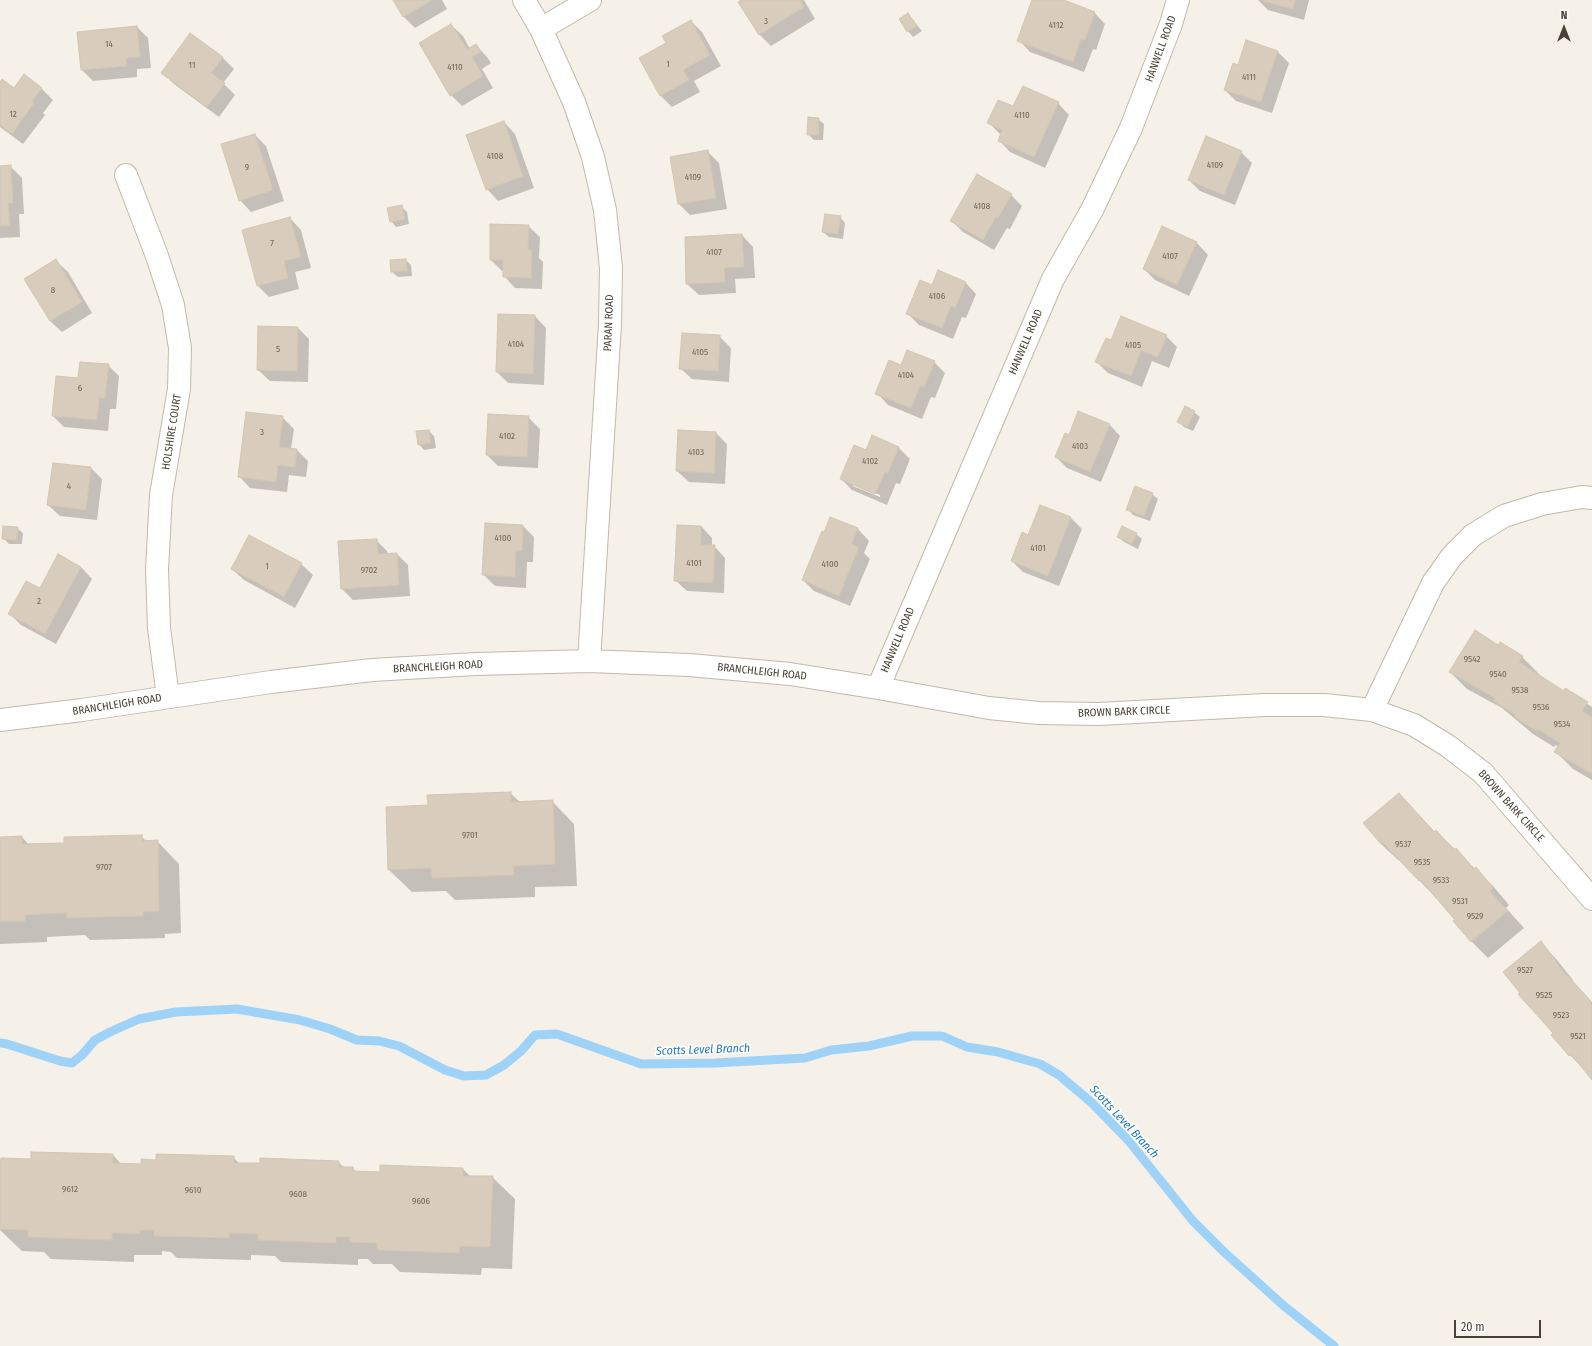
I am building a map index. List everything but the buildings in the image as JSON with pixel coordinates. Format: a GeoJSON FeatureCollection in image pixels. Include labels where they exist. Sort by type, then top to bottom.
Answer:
{"type":"FeatureCollection","features":[{"type":"Feature","properties":{"kind":"street","name":"PARAN ROAD"},"geometry":{"type":"LineString","coordinates":[[524,0],[541,29],[574,102],[593,156],[605,210],[611,268],[610,324],[589,661]]}},
{"type":"Feature","properties":{"kind":"street"},"geometry":{"type":"LineString","coordinates":[[541,29],[590,0]]}},
{"type":"Feature","properties":{"kind":"street","name":"HANWELL ROAD"},"geometry":{"type":"LineString","coordinates":[[878,688],[1053,279],[1092,210],[1131,128],[1171,24],[1178,0]]}},
{"type":"Feature","properties":{"kind":"street","name":"HOLSHIRE COURT"},"geometry":{"type":"LineString","coordinates":[[126,175],[157,256],[173,305],[180,348],[179,389],[161,495],[157,569],[159,628],[168,697]]}},
{"type":"Feature","properties":{"kind":"street"},"geometry":{"type":"LineString","coordinates":[[1372,710],[1433,584],[1452,556],[1473,535],[1504,516],[1542,504],[1582,497],[1592,498]]}},
{"type":"Feature","properties":{"kind":"street","name":"BRANCHLEIGH ROAD"},"geometry":{"type":"LineString","coordinates":[[0,720],[372,670],[476,664],[589,661],[689,665],[767,672],[878,688]]}},
{"type":"Feature","properties":{"kind":"street","name":"BROWN BARK CIRCLE"},"geometry":{"type":"LineString","coordinates":[[878,688],[989,708],[1039,713],[1099,714],[1264,705],[1324,705],[1372,710],[1414,726],[1448,746],[1483,773],[1592,899]]}},
{"type":"Feature","properties":{"kind":"waterway","name":"Scotts Level Branch"},"geometry":{"type":"LineString","coordinates":[[0,1043],[60,1061],[72,1063],[82,1055],[95,1040],[139,1019],[176,1012],[237,1009],[300,1020],[330,1029],[357,1040],[379,1041],[399,1046],[445,1070],[464,1076],[486,1075],[504,1065],[521,1051],[535,1035],[557,1034],[641,1064],[715,1063],[805,1058],[831,1050],[869,1046],[912,1036],[942,1036],[967,1047],[998,1052],[1040,1064],[1059,1075],[1092,1103],[1128,1140],[1193,1221],[1223,1251],[1284,1306],[1334,1346]]}}]}
